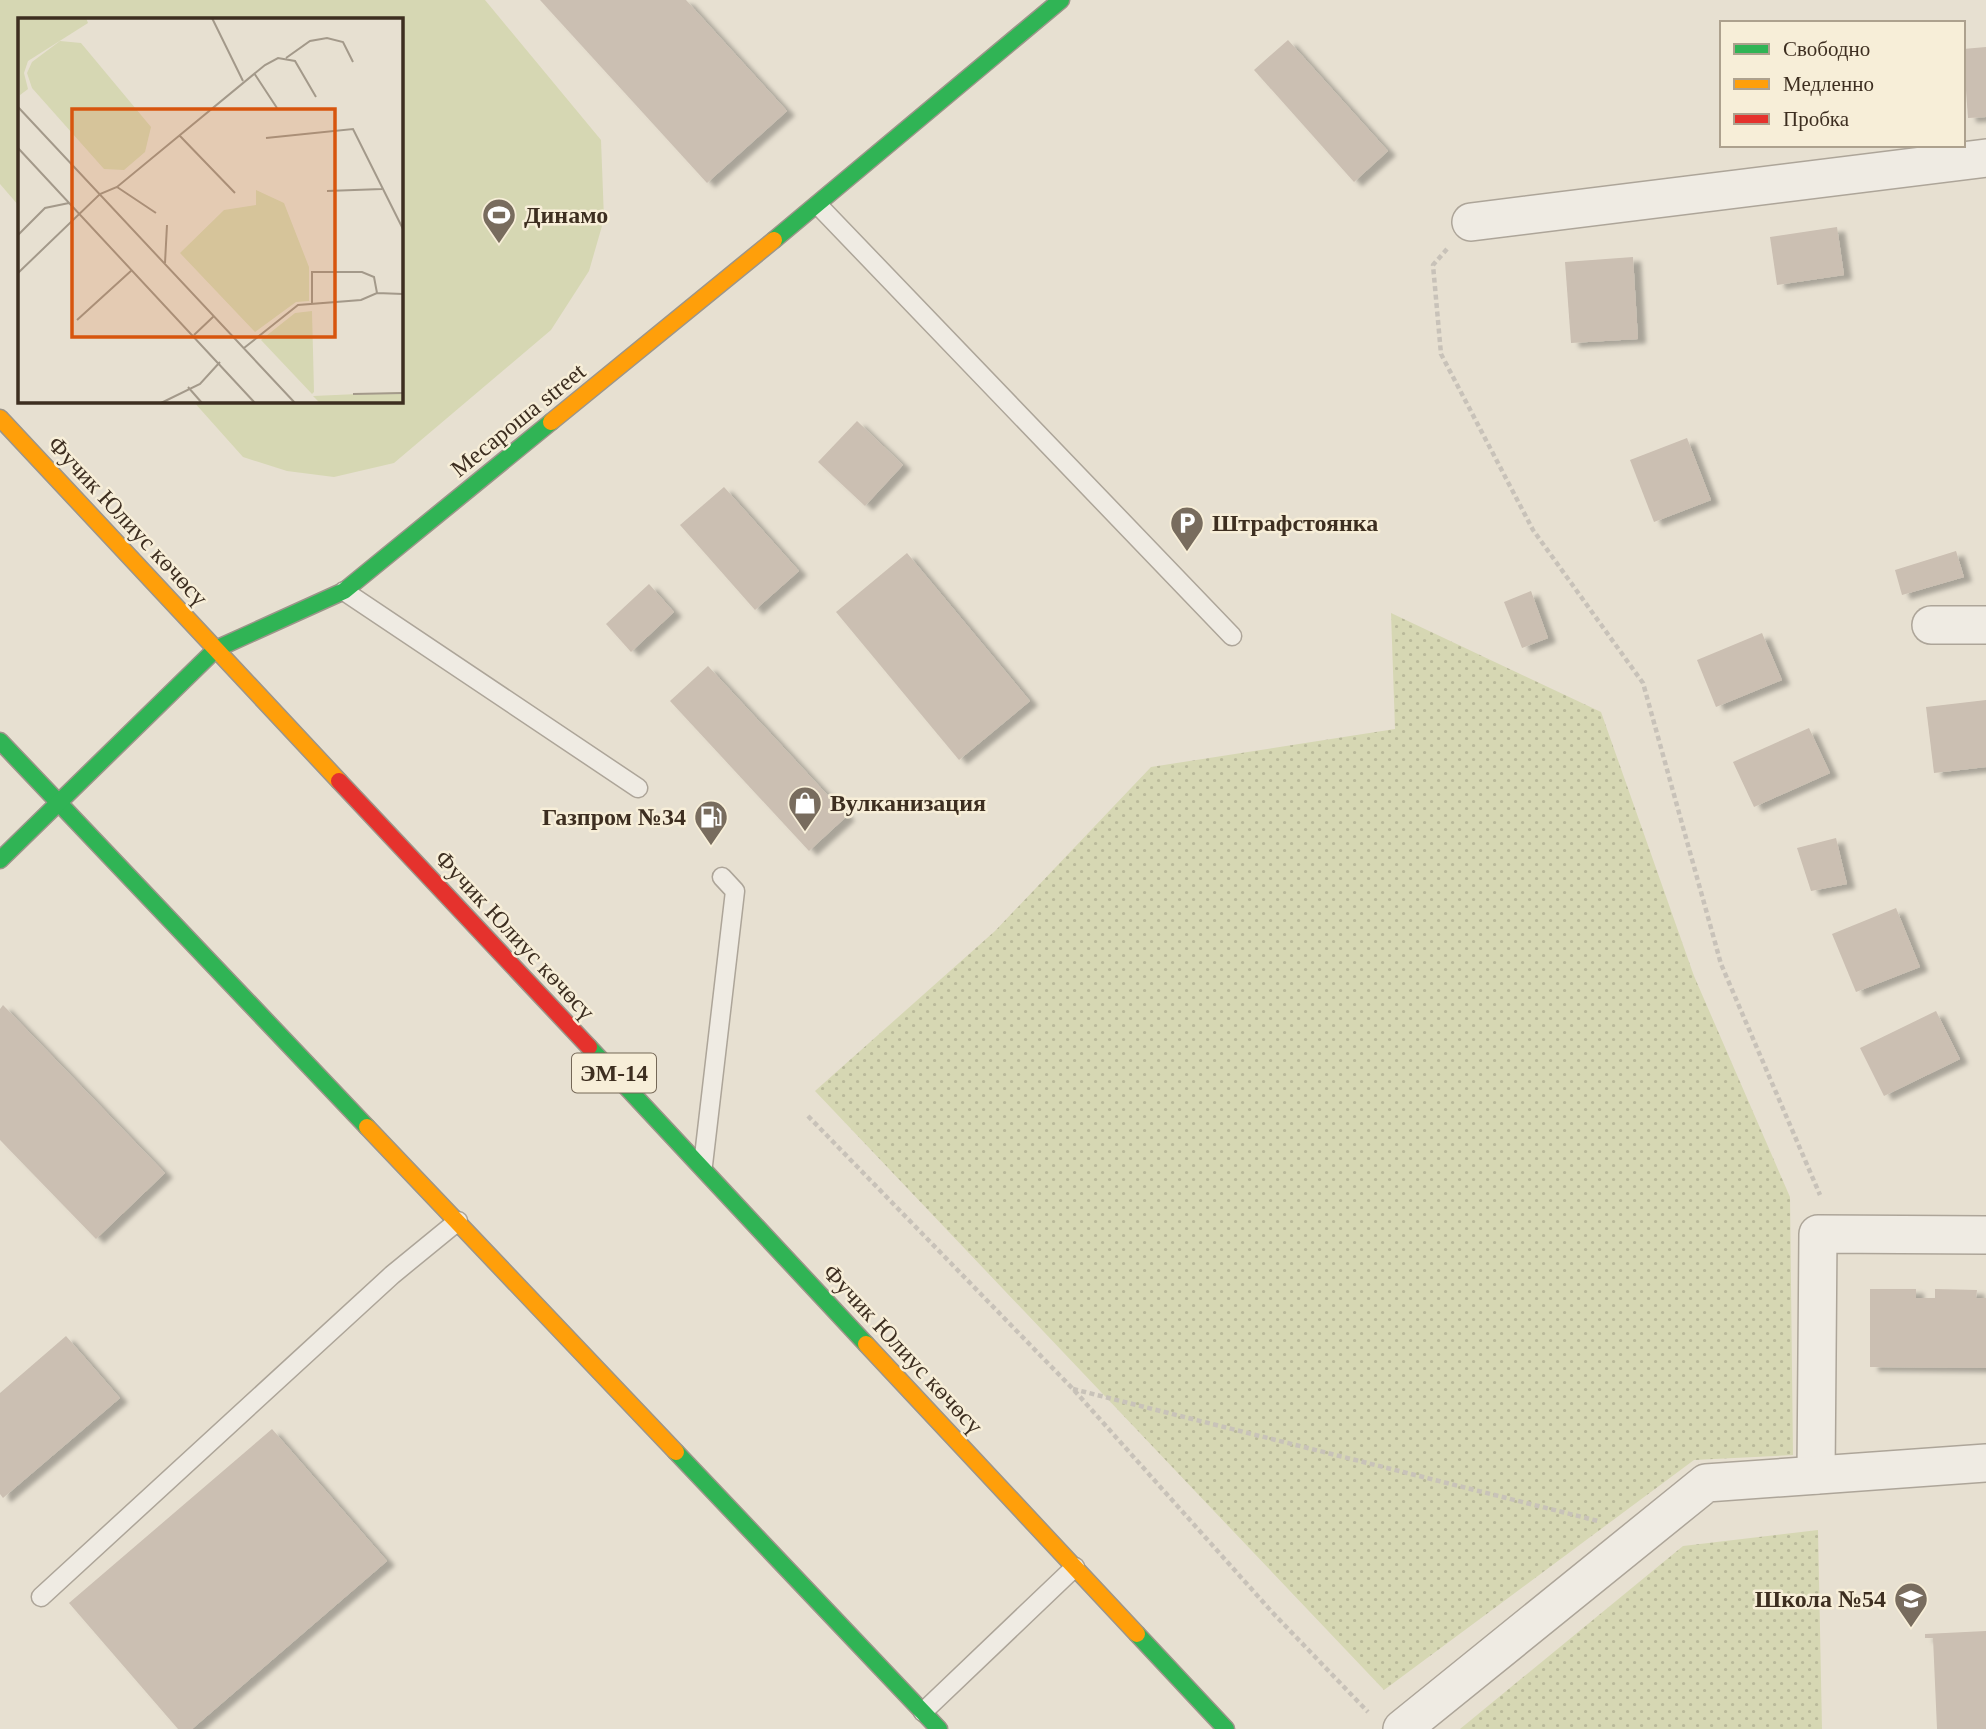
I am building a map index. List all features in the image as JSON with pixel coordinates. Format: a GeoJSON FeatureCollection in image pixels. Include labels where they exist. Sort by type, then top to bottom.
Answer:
{"type":"FeatureCollection","features":[{"type":"Feature","properties":{"kind":"street","name":"Месароша street"},"geometry":{"type":"LineString","coordinates":[[0,860],[216,649],[344,591],[818,205],[1060,0]]}},
{"type":"Feature","properties":{"kind":"street"},"geometry":{"type":"LineString","coordinates":[[1471,222],[1986,158]]}},
{"type":"Feature","properties":{"kind":"street","name":"Фучик Юлиус көчөсү"},"geometry":{"type":"LineString","coordinates":[[0,418],[1226,1729]]}},
{"type":"Feature","properties":{"kind":"street"},"geometry":{"type":"LineString","coordinates":[[1931,625],[1986,625]]}},
{"type":"Feature","properties":{"kind":"street"},"geometry":{"type":"LineString","coordinates":[[0,741],[939,1729]]}},
{"type":"Feature","properties":{"kind":"street"},"geometry":{"type":"LineString","coordinates":[[1816,1475],[1818,1234],[1986,1235]]}},
{"type":"Feature","properties":{"kind":"street"},"geometry":{"type":"LineString","coordinates":[[1388,1724],[1644,1533],[1706,1483],[1986,1462]]}},
{"type":"Feature","properties":{"kind":"lane"},"geometry":{"type":"LineString","coordinates":[[818,205],[1232,636]]}},
{"type":"Feature","properties":{"kind":"lane"},"geometry":{"type":"LineString","coordinates":[[344,591],[638,788]]}},
{"type":"Feature","properties":{"kind":"lane"},"geometry":{"type":"LineString","coordinates":[[702,1168],[735,891],[722,877]]}},
{"type":"Feature","properties":{"kind":"lane"},"geometry":{"type":"LineString","coordinates":[[41,1597],[392,1275],[458,1221]]}},
{"type":"Feature","properties":{"kind":"lane"},"geometry":{"type":"LineString","coordinates":[[923,1712],[1074,1567]]}},
{"type":"Feature","properties":{"kind":"path"},"geometry":{"type":"LineString","coordinates":[[1471,222],[1433,265],[1441,354],[1533,530],[1643,683],[1721,964],[1820,1192],[1818,1234]]}},
{"type":"Feature","properties":{"kind":"path"},"geometry":{"type":"LineString","coordinates":[[808,1116],[1073,1389],[1272,1612],[1388,1724]]}},
{"type":"Feature","properties":{"kind":"path"},"geometry":{"type":"LineString","coordinates":[[1073,1389],[1644,1533]]}},
{"type":"Feature","properties":{"kind":"green space","name":"Динамо"},"geometry":{"type":"Polygon","coordinates":[[[0,0],[485,0],[601,140],[604,219],[589,271],[551,330],[394,463],[334,477],[287,471],[243,457],[194,402],[402,402],[402,18],[18,18],[18,205],[0,184],[0,0]]]}},
{"type":"Feature","properties":{"kind":"green space"},"geometry":{"type":"Polygon","coordinates":[[[1391,613],[1601,712],[1694,976],[1790,1197],[1793,1455],[1694,1460],[1384,1690],[815,1091],[995,931],[1151,767],[1395,729],[1391,613]]]}},
{"type":"Feature","properties":{"kind":"green space"},"geometry":{"type":"Polygon","coordinates":[[[1818,1530],[1822,1729],[1460,1729],[1683,1546],[1818,1530]]]}},
{"type":"Feature","properties":{"kind":"building"},"geometry":{"type":"Polygon","coordinates":[[[540,0],[686,0],[787,111],[707,183],[540,0]]]}},
{"type":"Feature","properties":{"kind":"building"},"geometry":{"type":"Polygon","coordinates":[[[1288,40],[1388,151],[1354,182],[1254,70],[1288,40]]]}},
{"type":"Feature","properties":{"kind":"building"},"geometry":{"type":"Polygon","coordinates":[[[1986,47],[1986,117],[1968,118],[1965,49],[1986,47]]]}},
{"type":"Feature","properties":{"kind":"building"},"geometry":{"type":"Polygon","coordinates":[[[1837,227],[1844,275],[1777,285],[1770,237],[1837,227]]]}},
{"type":"Feature","properties":{"kind":"building"},"geometry":{"type":"Polygon","coordinates":[[[1633,257],[1638,339],[1571,343],[1565,262],[1633,257]]]}},
{"type":"Feature","properties":{"kind":"building"},"geometry":{"type":"Polygon","coordinates":[[[857,421],[903,465],[865,506],[818,462],[857,421]]]}},
{"type":"Feature","properties":{"kind":"building"},"geometry":{"type":"Polygon","coordinates":[[[1687,438],[1711,500],[1654,522],[1630,460],[1687,438]]]}},
{"type":"Feature","properties":{"kind":"building"},"geometry":{"type":"Polygon","coordinates":[[[724,487],[799,571],[755,610],[680,525],[724,487]]]}},
{"type":"Feature","properties":{"kind":"building"},"geometry":{"type":"Polygon","coordinates":[[[1956,551],[1964,577],[1902,595],[1895,570],[1956,551]]]}},
{"type":"Feature","properties":{"kind":"building"},"geometry":{"type":"Polygon","coordinates":[[[907,553],[1030,701],[959,760],[836,612],[907,553]]]}},
{"type":"Feature","properties":{"kind":"building"},"geometry":{"type":"Polygon","coordinates":[[[649,584],[674,612],[631,652],[606,624],[649,584]]]}},
{"type":"Feature","properties":{"kind":"building"},"geometry":{"type":"Polygon","coordinates":[[[1531,591],[1548,638],[1522,648],[1504,602],[1531,591]]]}},
{"type":"Feature","properties":{"kind":"building"},"geometry":{"type":"Polygon","coordinates":[[[1762,633],[1782,680],[1716,707],[1697,660],[1762,633]]]}},
{"type":"Feature","properties":{"kind":"building"},"geometry":{"type":"Polygon","coordinates":[[[708,666],[847,816],[809,851],[670,701],[708,666]]]}},
{"type":"Feature","properties":{"kind":"building"},"geometry":{"type":"Polygon","coordinates":[[[1986,700],[1986,767],[1934,773],[1926,707],[1986,700]]]}},
{"type":"Feature","properties":{"kind":"building"},"geometry":{"type":"Polygon","coordinates":[[[1809,728],[1830,773],[1754,807],[1733,762],[1809,728]]]}},
{"type":"Feature","properties":{"kind":"building"},"geometry":{"type":"Polygon","coordinates":[[[1836,838],[1847,884],[1811,891],[1797,848],[1836,838]]]}},
{"type":"Feature","properties":{"kind":"building"},"geometry":{"type":"Polygon","coordinates":[[[1896,908],[1920,967],[1856,992],[1832,934],[1896,908]]]}},
{"type":"Feature","properties":{"kind":"building"},"geometry":{"type":"Polygon","coordinates":[[[3,1005],[165,1173],[96,1239],[0,1140],[0,1009],[3,1005]]]}},
{"type":"Feature","properties":{"kind":"building"},"geometry":{"type":"Polygon","coordinates":[[[1936,1011],[1960,1059],[1884,1096],[1860,1048],[1936,1011]]]}},
{"type":"Feature","properties":{"kind":"building"},"geometry":{"type":"Polygon","coordinates":[[[1870,1289],[1916,1289],[1916,1298],[1935,1298],[1935,1289],[1977,1290],[1976,1298],[1986,1298],[1986,1368],[1870,1367],[1870,1289]]]}},
{"type":"Feature","properties":{"kind":"building"},"geometry":{"type":"Polygon","coordinates":[[[66,1336],[120,1398],[3,1498],[0,1494],[0,1393],[66,1336]]]}},
{"type":"Feature","properties":{"kind":"building"},"geometry":{"type":"Polygon","coordinates":[[[272,1429],[387,1561],[192,1729],[178,1729],[69,1603],[272,1429]]]}},
{"type":"Feature","properties":{"kind":"building"},"geometry":{"type":"Polygon","coordinates":[[[1986,1631],[1986,1729],[1937,1729],[1933,1638],[1925,1638],[1925,1634],[1986,1631]]]}},
{"type":"Feature","properties":{"kind":"traffic: fast"},"geometry":{"type":"LineString","coordinates":[[774,240],[1061,0]]}},
{"type":"Feature","properties":{"kind":"traffic: fast"},"geometry":{"type":"LineString","coordinates":[[0,860],[216,649],[344,591],[551,422]]}},
{"type":"Feature","properties":{"kind":"traffic: fast"},"geometry":{"type":"LineString","coordinates":[[0,741],[367,1127]]}},
{"type":"Feature","properties":{"kind":"traffic: fast"},"geometry":{"type":"LineString","coordinates":[[589,1047],[866,1344]]}},
{"type":"Feature","properties":{"kind":"traffic: fast"},"geometry":{"type":"LineString","coordinates":[[676,1452],[939,1729]]}},
{"type":"Feature","properties":{"kind":"traffic: fast"},"geometry":{"type":"LineString","coordinates":[[1137,1634],[1226,1729]]}},
{"type":"Feature","properties":{"kind":"traffic: slow"},"geometry":{"type":"LineString","coordinates":[[551,422],[774,240]]}},
{"type":"Feature","properties":{"kind":"traffic: slow"},"geometry":{"type":"LineString","coordinates":[[0,418],[339,781]]}},
{"type":"Feature","properties":{"kind":"traffic: slow"},"geometry":{"type":"LineString","coordinates":[[367,1127],[676,1452]]}},
{"type":"Feature","properties":{"kind":"traffic: slow"},"geometry":{"type":"LineString","coordinates":[[866,1344],[1137,1634]]}},
{"type":"Feature","properties":{"kind":"traffic: jam"},"geometry":{"type":"LineString","coordinates":[[339,781],[589,1047]]}},
{"type":"Feature","properties":{"kind":"place","name":"Динамо"},"geometry":{"type":"Point","coordinates":[499,245]}},
{"type":"Feature","properties":{"kind":"place","name":"Штрафстоянка"},"geometry":{"type":"Point","coordinates":[1187,553]}},
{"type":"Feature","properties":{"kind":"place","name":"Вулканизация"},"geometry":{"type":"Point","coordinates":[805,833]}},
{"type":"Feature","properties":{"kind":"place","name":"Газпром №34"},"geometry":{"type":"Point","coordinates":[711,847]}},
{"type":"Feature","properties":{"kind":"place","name":"Школа №54"},"geometry":{"type":"Point","coordinates":[1911,1629]}}]}
